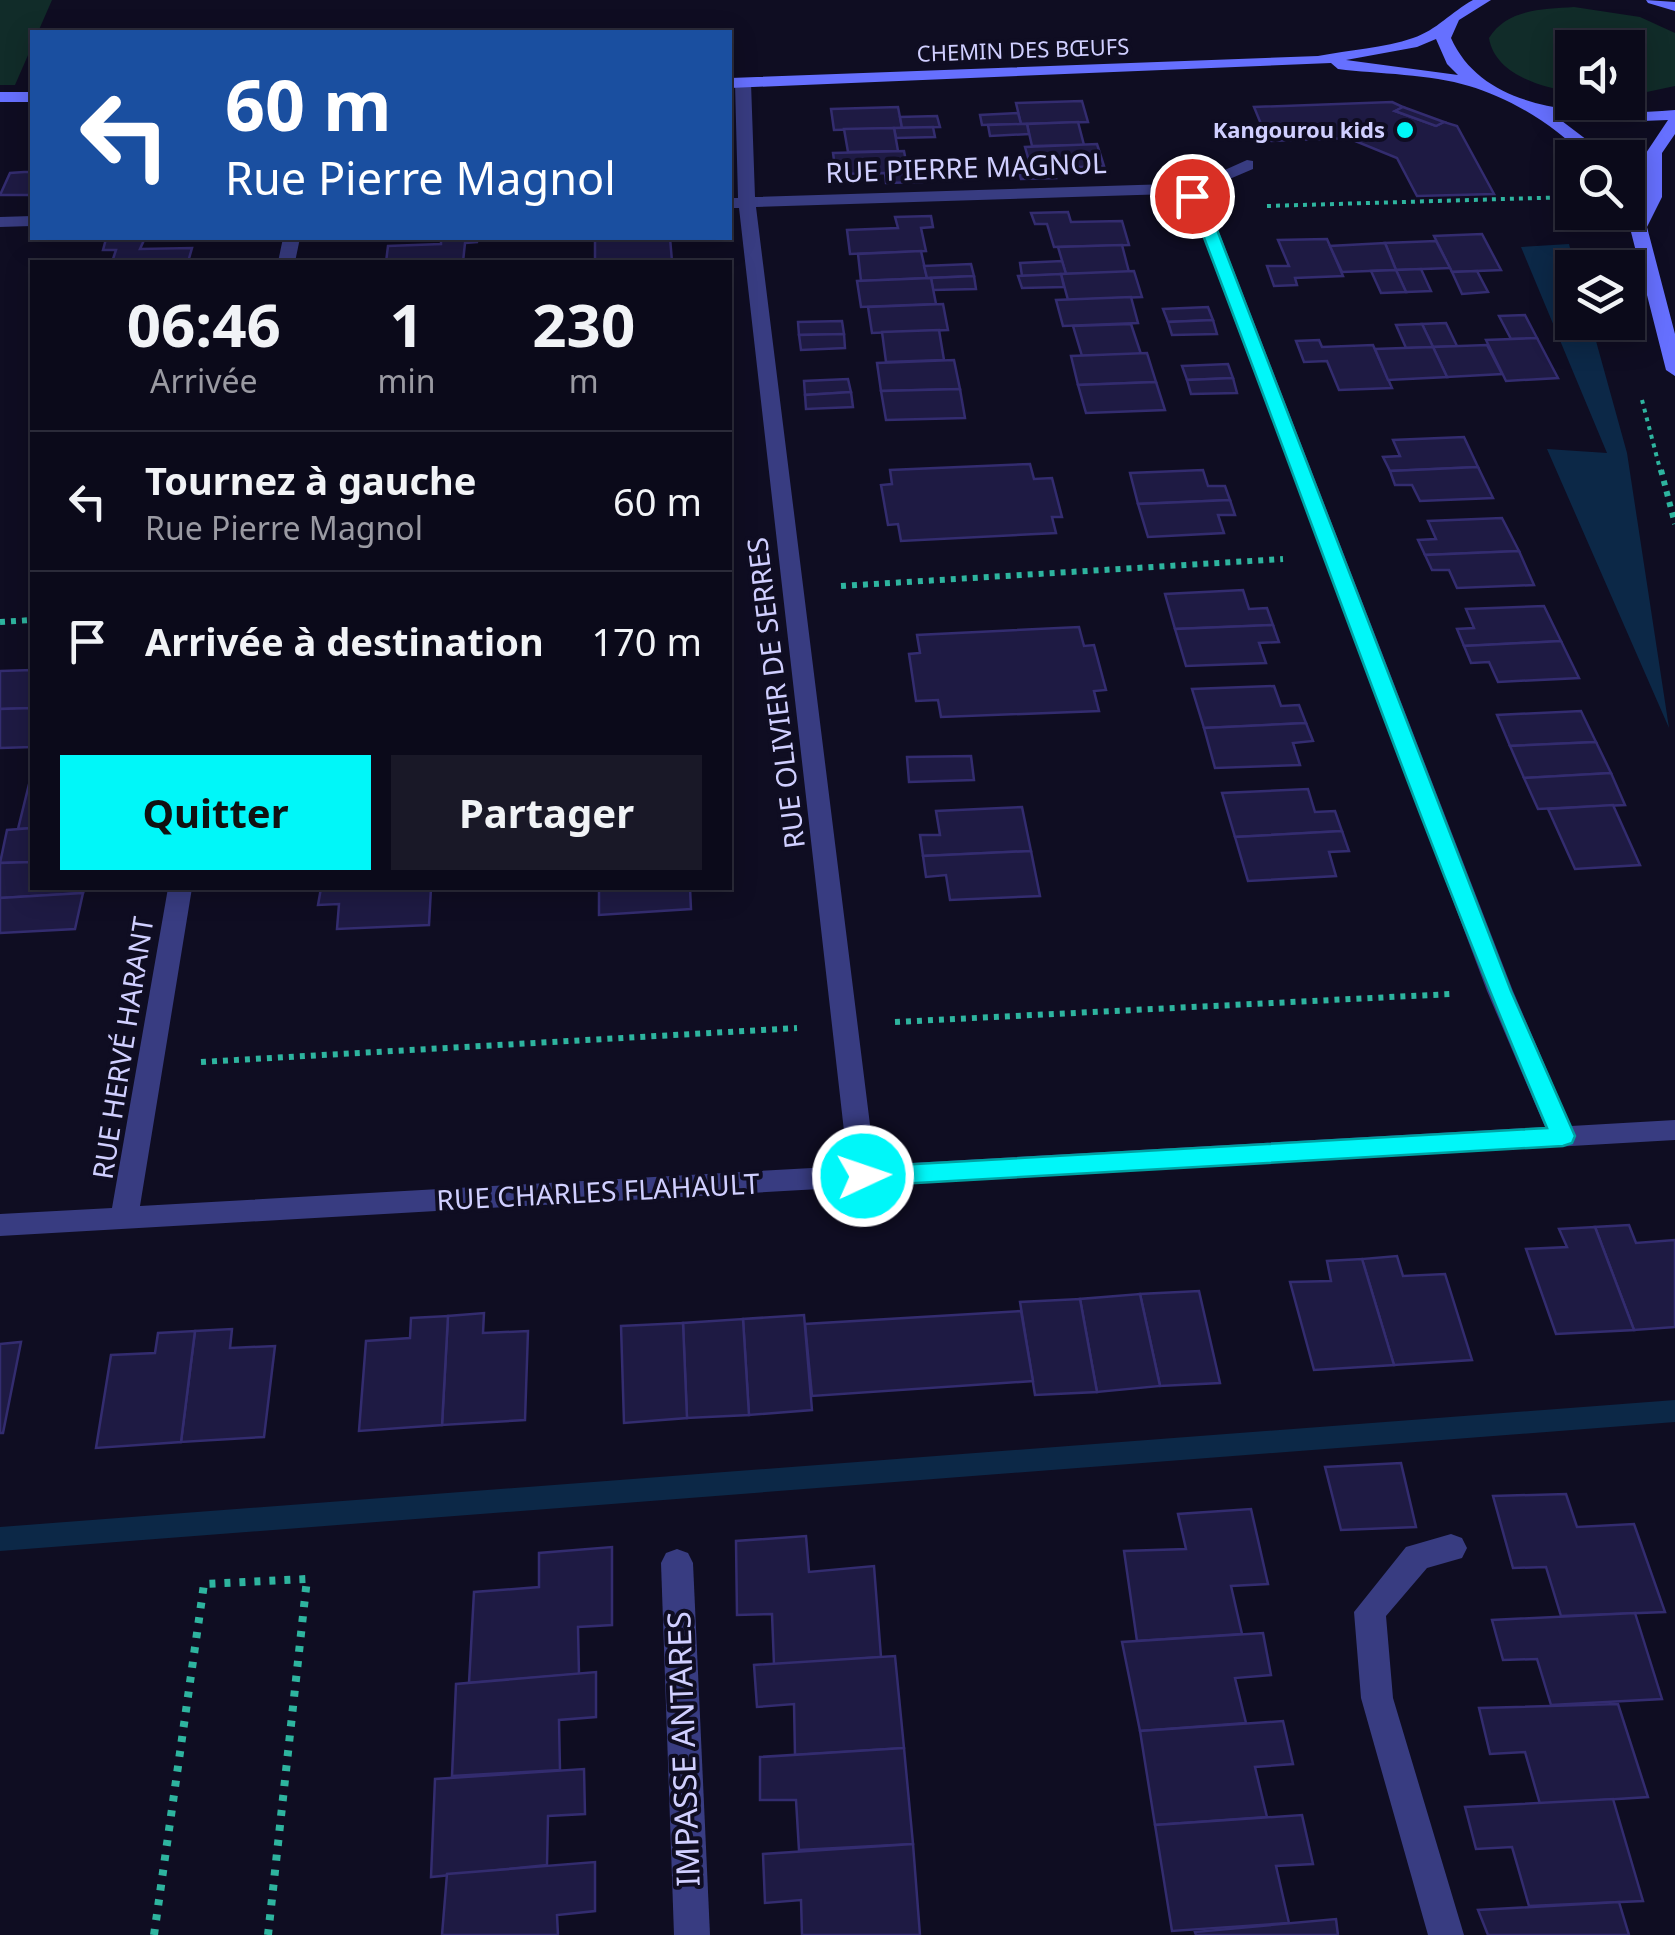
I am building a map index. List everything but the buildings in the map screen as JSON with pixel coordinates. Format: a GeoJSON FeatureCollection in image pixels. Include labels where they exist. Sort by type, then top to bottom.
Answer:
{"type":"FeatureCollection","features":[{"type":"Feature","properties":{"kind":"main road","name":"CHEMIN DES BŒUFS"},"geometry":{"type":"LineString","coordinates":[[737,83],[1318,61],[1417,42],[1445,28],[1466,8],[1484,0]]}},
{"type":"Feature","properties":{"kind":"main road"},"geometry":{"type":"LineString","coordinates":[[1445,28],[1444,49],[1475,82],[1530,106],[1578,140]]}},
{"type":"Feature","properties":{"kind":"main road","name":"CHEMIN DES BŒUFS"},"geometry":{"type":"LineString","coordinates":[[1318,61],[1475,82]]}},
{"type":"Feature","properties":{"kind":"main road"},"geometry":{"type":"LineString","coordinates":[[0,97],[30,97]]}},
{"type":"Feature","properties":{"kind":"main road"},"geometry":{"type":"LineString","coordinates":[[1530,106],[1597,117],[1675,119],[1654,154],[1654,196],[1645,206]]}},
{"type":"Feature","properties":{"kind":"main road"},"geometry":{"type":"LineString","coordinates":[[1635,230],[1675,370]]}},
{"type":"Feature","properties":{"kind":"street","name":"RUE OLIVIER DE SERRES"},"geometry":{"type":"LineString","coordinates":[[737,83],[739,202],[794,589],[863,1176]]}},
{"type":"Feature","properties":{"kind":"street"},"geometry":{"type":"LineString","coordinates":[[1247,166],[1186,191],[1201,209],[1500,991],[1563,1136]]}},
{"type":"Feature","properties":{"kind":"street","name":"RUE PIERRE MAGNOL"},"geometry":{"type":"LineString","coordinates":[[739,202],[1186,191]]}},
{"type":"Feature","properties":{"kind":"street"},"geometry":{"type":"LineString","coordinates":[[0,222],[30,221]]}},
{"type":"Feature","properties":{"kind":"street","name":"RUE HERVÉ HARANT"},"geometry":{"type":"LineString","coordinates":[[124,1218],[180,890]]}},
{"type":"Feature","properties":{"kind":"street","name":"RUE CHARLES FLAHAULT"},"geometry":{"type":"LineString","coordinates":[[0,1225],[1675,1130]]}},
{"type":"Feature","properties":{"kind":"street"},"geometry":{"type":"LineString","coordinates":[[1446,1935],[1378,1698],[1370,1612],[1416,1557],[1452,1548]]}},
{"type":"Feature","properties":{"kind":"street","name":"IMPASSE ANTARES"},"geometry":{"type":"LineString","coordinates":[[677,1563],[692,1935]]}},
{"type":"Feature","properties":{"kind":"path"},"geometry":{"type":"LineString","coordinates":[[1201,209],[1555,198]]}},
{"type":"Feature","properties":{"kind":"path"},"geometry":{"type":"LineString","coordinates":[[1640,393],[1675,524]]}},
{"type":"Feature","properties":{"kind":"path"},"geometry":{"type":"LineString","coordinates":[[794,589],[1336,556]]}},
{"type":"Feature","properties":{"kind":"path"},"geometry":{"type":"LineString","coordinates":[[0,622],[30,620]]}},
{"type":"Feature","properties":{"kind":"path"},"geometry":{"type":"LineString","coordinates":[[154,1935],[204,1584],[307,1580],[268,1935]]}},
{"type":"Feature","properties":{"kind":"green space"},"geometry":{"type":"Polygon","coordinates":[[[0,0],[52,0],[39,30],[30,30],[30,51],[15,85],[0,85],[0,0]]]}},
{"type":"Feature","properties":{"kind":"green space"},"geometry":{"type":"Polygon","coordinates":[[[1574,7],[1640,17],[1675,33],[1675,86],[1645,92],[1645,30],[1555,30],[1555,89],[1509,70],[1489,38],[1516,16],[1574,7]]]}},
{"type":"Feature","properties":{"kind":"water"},"geometry":{"type":"Polygon","coordinates":[[[1569,244],[1571,250],[1555,250],[1555,328],[1521,247],[1569,244]]]}},
{"type":"Feature","properties":{"kind":"water"},"geometry":{"type":"Polygon","coordinates":[[[1560,340],[1596,340],[1627,453],[1669,728],[1547,449],[1607,453],[1560,340]]]}},
{"type":"Feature","properties":{"kind":"waterway"},"geometry":{"type":"LineString","coordinates":[[0,1539],[1675,1411]]}},
{"type":"Feature","properties":{"kind":"place","name":"Kangourou kids"},"geometry":{"type":"Point","coordinates":[1405,130]}},
{"type":"Feature","properties":{"kind":"route"},"geometry":{"type":"LineString","coordinates":[[863,1176],[1563,1136],[1500,991],[1296,452],[1201,209],[1192,196]]}}]}
